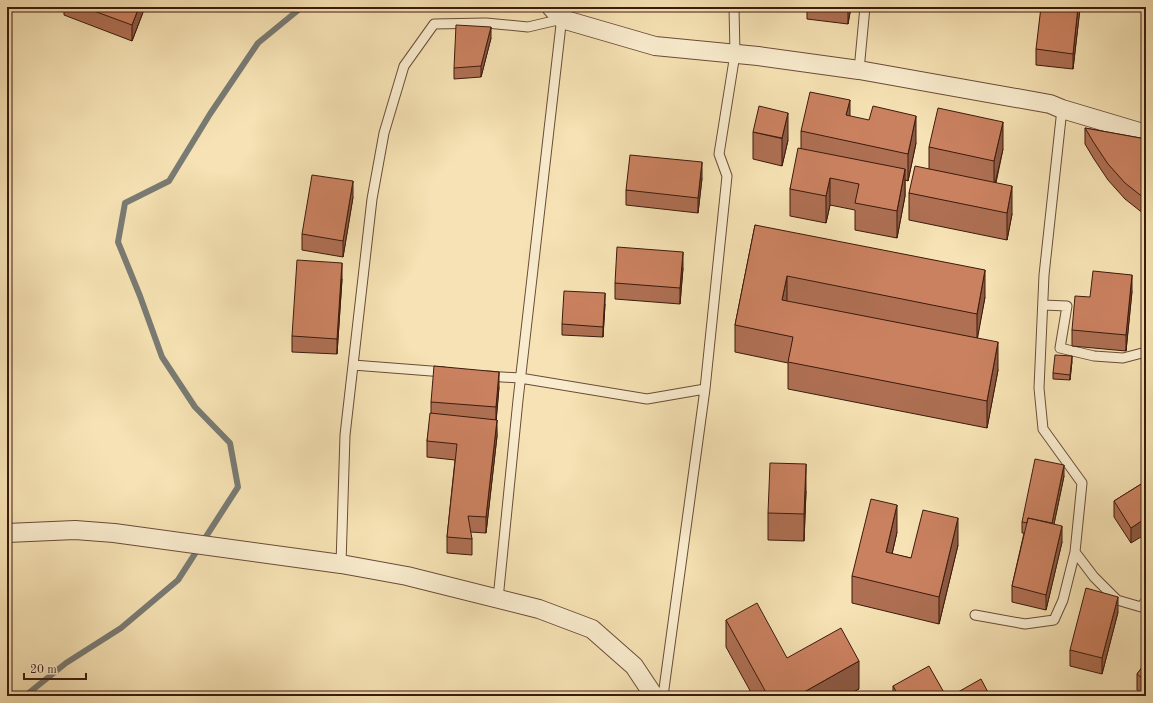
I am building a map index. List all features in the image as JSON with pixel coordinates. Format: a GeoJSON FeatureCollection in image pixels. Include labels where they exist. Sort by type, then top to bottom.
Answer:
{"type":"FeatureCollection","features":[{"type":"Feature","properties":{"kind":"street"},"geometry":{"type":"LineString","coordinates":[[559,11],[656,46],[758,56],[859,70],[1050,104],[1146,134]]}},
{"type":"Feature","properties":{"kind":"street"},"geometry":{"type":"LineString","coordinates":[[7,533],[75,530],[114,533],[341,564],[407,576],[539,609],[592,630],[634,666],[654,696]]}},
{"type":"Feature","properties":{"kind":"lane"},"geometry":{"type":"LineString","coordinates":[[663,696],[705,389],[727,176],[719,154],[735,54],[734,7]]}},
{"type":"Feature","properties":{"kind":"lane"},"geometry":{"type":"LineString","coordinates":[[859,70],[865,7]]}},
{"type":"Feature","properties":{"kind":"lane"},"geometry":{"type":"LineString","coordinates":[[341,564],[345,435],[372,199],[384,133],[404,66],[434,24],[486,24],[528,27],[559,11]]}},
{"type":"Feature","properties":{"kind":"lane"},"geometry":{"type":"LineString","coordinates":[[498,599],[559,11]]}},
{"type":"Feature","properties":{"kind":"lane"},"geometry":{"type":"LineString","coordinates":[[975,615],[1025,624],[1054,620],[1063,600],[1075,552],[1082,483],[1043,429],[1038,388],[1044,275],[1062,109]]}},
{"type":"Feature","properties":{"kind":"lane"},"geometry":{"type":"LineString","coordinates":[[1043,305],[1067,306],[1060,348],[1094,356],[1123,358],[1146,352]]}},
{"type":"Feature","properties":{"kind":"lane"},"geometry":{"type":"LineString","coordinates":[[353,365],[457,373]]}},
{"type":"Feature","properties":{"kind":"lane"},"geometry":{"type":"LineString","coordinates":[[481,375],[520,378],[647,399],[705,389]]}},
{"type":"Feature","properties":{"kind":"lane"},"geometry":{"type":"LineString","coordinates":[[1075,552],[1094,577],[1117,600],[1141,607],[1146,601]]}},
{"type":"Feature","properties":{"kind":"building"},"geometry":{"type":"Polygon","coordinates":[[[83,7],[139,7],[132,25],[83,7]]]}},
{"type":"Feature","properties":{"kind":"building"},"geometry":{"type":"Polygon","coordinates":[[[837,7],[849,7],[848,9],[837,7]]]}},
{"type":"Feature","properties":{"kind":"building"},"geometry":{"type":"Polygon","coordinates":[[[1041,7],[1078,7],[1073,54],[1036,49],[1041,7]]]}},
{"type":"Feature","properties":{"kind":"building"},"geometry":{"type":"Polygon","coordinates":[[[456,25],[491,27],[481,66],[454,68],[456,25]]]}},
{"type":"Feature","properties":{"kind":"building"},"geometry":{"type":"Polygon","coordinates":[[[810,92],[850,100],[846,115],[869,120],[873,106],[916,116],[908,154],[801,131],[810,92]]]}},
{"type":"Feature","properties":{"kind":"building"},"geometry":{"type":"Polygon","coordinates":[[[759,106],[788,113],[782,138],[753,132],[759,106]]]}},
{"type":"Feature","properties":{"kind":"building"},"geometry":{"type":"Polygon","coordinates":[[[938,108],[1003,122],[994,161],[929,147],[938,108]]]}},
{"type":"Feature","properties":{"kind":"building"},"geometry":{"type":"Polygon","coordinates":[[[1085,128],[1146,139],[1146,199],[1125,183],[1108,164],[1085,128]]]}},
{"type":"Feature","properties":{"kind":"building"},"geometry":{"type":"Polygon","coordinates":[[[798,148],[905,169],[897,211],[855,203],[859,184],[830,178],[826,196],[790,189],[798,148]]]}},
{"type":"Feature","properties":{"kind":"building"},"geometry":{"type":"Polygon","coordinates":[[[630,155],[702,162],[698,198],[626,190],[630,155]]]}},
{"type":"Feature","properties":{"kind":"building"},"geometry":{"type":"Polygon","coordinates":[[[915,166],[1012,186],[1007,213],[909,193],[915,166]]]}},
{"type":"Feature","properties":{"kind":"building"},"geometry":{"type":"Polygon","coordinates":[[[312,175],[353,181],[343,241],[302,234],[312,175]]]}},
{"type":"Feature","properties":{"kind":"building"},"geometry":{"type":"Polygon","coordinates":[[[755,225],[985,270],[977,314],[787,276],[782,300],[998,342],[987,401],[788,362],[793,337],[735,325],[755,225]]]}},
{"type":"Feature","properties":{"kind":"building"},"geometry":{"type":"Polygon","coordinates":[[[617,247],[683,252],[680,288],[615,283],[617,247]]]}},
{"type":"Feature","properties":{"kind":"building"},"geometry":{"type":"Polygon","coordinates":[[[297,260],[342,263],[337,339],[292,336],[297,260]]]}},
{"type":"Feature","properties":{"kind":"building"},"geometry":{"type":"Polygon","coordinates":[[[1093,271],[1132,275],[1126,335],[1072,330],[1075,296],[1090,297],[1093,271]]]}},
{"type":"Feature","properties":{"kind":"building"},"geometry":{"type":"Polygon","coordinates":[[[564,291],[605,293],[603,327],[562,324],[564,291]]]}},
{"type":"Feature","properties":{"kind":"building"},"geometry":{"type":"Polygon","coordinates":[[[1055,355],[1072,356],[1070,375],[1053,373],[1055,355]]]}},
{"type":"Feature","properties":{"kind":"building"},"geometry":{"type":"Polygon","coordinates":[[[434,366],[499,372],[496,407],[431,402],[434,366]]]}},
{"type":"Feature","properties":{"kind":"building"},"geometry":{"type":"Polygon","coordinates":[[[430,413],[497,420],[486,517],[468,516],[472,539],[447,537],[457,444],[427,441],[430,413]]]}},
{"type":"Feature","properties":{"kind":"building"},"geometry":{"type":"Polygon","coordinates":[[[1035,459],[1064,465],[1052,523],[1028,518],[1027,523],[1022,522],[1035,459]]]}},
{"type":"Feature","properties":{"kind":"building"},"geometry":{"type":"Polygon","coordinates":[[[770,463],[806,464],[804,514],[768,513],[770,463]]]}},
{"type":"Feature","properties":{"kind":"building"},"geometry":{"type":"Polygon","coordinates":[[[1146,481],[1146,518],[1131,528],[1114,501],[1146,481]]]}},
{"type":"Feature","properties":{"kind":"building"},"geometry":{"type":"Polygon","coordinates":[[[871,499],[897,505],[886,552],[911,558],[923,510],[958,518],[939,597],[852,576],[871,499]]]}},
{"type":"Feature","properties":{"kind":"building"},"geometry":{"type":"Polygon","coordinates":[[[1028,518],[1062,526],[1046,595],[1012,586],[1028,518]]]}},
{"type":"Feature","properties":{"kind":"building"},"geometry":{"type":"Polygon","coordinates":[[[1086,588],[1118,597],[1102,658],[1070,650],[1086,588]]]}},
{"type":"Feature","properties":{"kind":"building"},"geometry":{"type":"Polygon","coordinates":[[[757,603],[787,658],[841,628],[859,661],[797,696],[768,696],[726,620],[757,603]]]}},
{"type":"Feature","properties":{"kind":"building"},"geometry":{"type":"Polygon","coordinates":[[[1146,662],[1146,681],[1137,674],[1146,662]]]}},
{"type":"Feature","properties":{"kind":"building"},"geometry":{"type":"Polygon","coordinates":[[[929,666],[946,696],[899,696],[893,686],[929,666]]]}},
{"type":"Feature","properties":{"kind":"building"},"geometry":{"type":"Polygon","coordinates":[[[981,679],[990,696],[951,696],[981,679]]]}},
{"type":"Feature","properties":{"kind":"waterway"},"geometry":{"type":"LineString","coordinates":[[25,696],[66,663],[121,628],[178,580],[238,487],[230,443],[195,407],[162,357],[140,296],[118,242],[125,203],[169,181],[210,114],[258,43],[302,7]]}}]}
